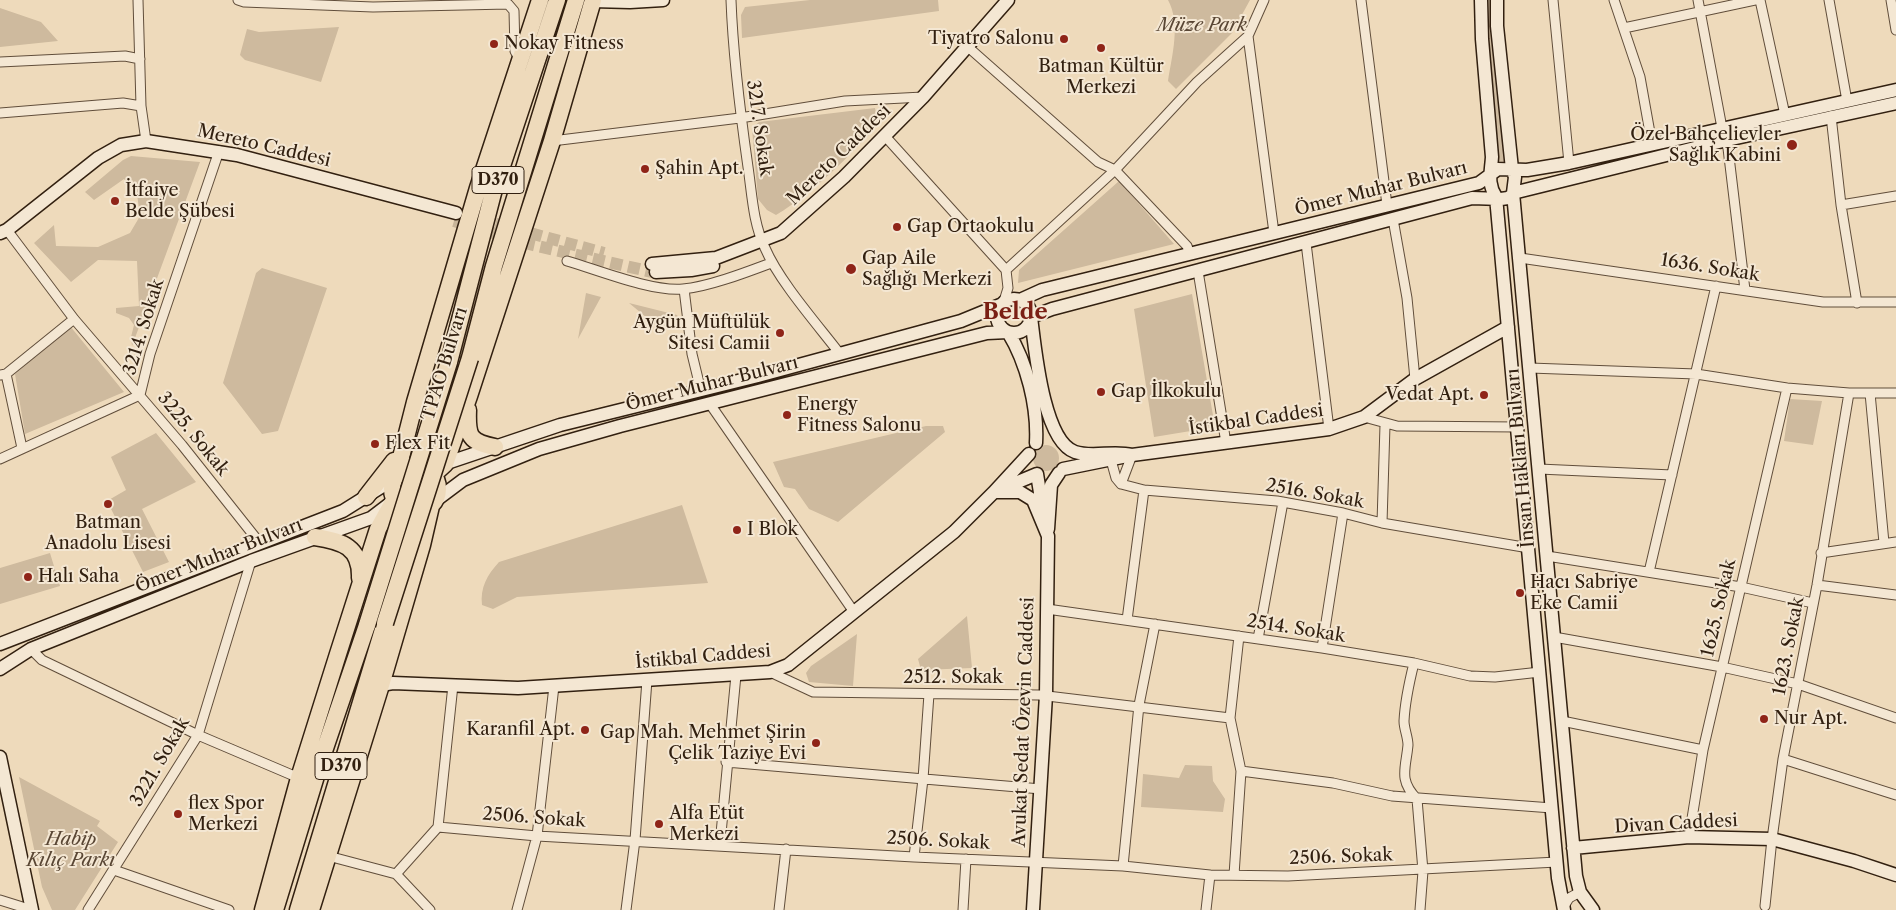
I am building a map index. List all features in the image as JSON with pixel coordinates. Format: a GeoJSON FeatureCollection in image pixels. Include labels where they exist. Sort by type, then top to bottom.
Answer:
{"type":"FeatureCollection","features":[{"type":"Feature","properties":{"kind":"highway","name":"TPAO Bulvarı"},"geometry":{"type":"LineString","coordinates":[[395,476],[472,207],[540,0]]}},
{"type":"Feature","properties":{"kind":"highway","name":"TPAO Bulvarı"},"geometry":{"type":"LineString","coordinates":[[275,910],[320,763],[367,625],[449,362],[494,193],[557,0]]}},
{"type":"Feature","properties":{"kind":"highway","name":"TPAO Bulvarı"},"geometry":{"type":"LineString","coordinates":[[436,469],[469,396],[552,141],[587,0]]}},
{"type":"Feature","properties":{"kind":"highway","name":"TPAO Bulvarı"},"geometry":{"type":"LineString","coordinates":[[298,910],[385,623],[470,358],[494,266],[587,0]]}},
{"type":"Feature","properties":{"kind":"highway"},"geometry":{"type":"LineString","coordinates":[[469,396],[467,428],[469,434],[478,444],[495,448]]}},
{"type":"Feature","properties":{"kind":"highway"},"geometry":{"type":"LineString","coordinates":[[366,497],[379,482],[404,444]]}},
{"type":"Feature","properties":{"kind":"highway"},"geometry":{"type":"LineString","coordinates":[[312,910],[381,685],[439,486],[436,469],[411,465],[395,476],[392,493],[394,500],[402,508],[417,512],[433,503]]}},
{"type":"Feature","properties":{"kind":"highway"},"geometry":{"type":"LineString","coordinates":[[263,910],[299,778],[378,529],[394,500]]}},
{"type":"Feature","properties":{"kind":"highway"},"geometry":{"type":"LineString","coordinates":[[315,537],[336,540],[354,553],[361,567],[360,588]]}},
{"type":"Feature","properties":{"kind":"main road"},"geometry":{"type":"LineString","coordinates":[[587,0],[663,0]]}},
{"type":"Feature","properties":{"kind":"main road","name":"Mereto Caddesi"},"geometry":{"type":"LineString","coordinates":[[763,245],[781,233],[844,177],[923,97],[1008,0]]}},
{"type":"Feature","properties":{"kind":"main road","name":"İnsan Hakları Bulvarı"},"geometry":{"type":"LineString","coordinates":[[1481,0],[1482,39],[1492,157],[1489,174],[1490,187],[1496,197],[1557,862],[1563,909]]}},
{"type":"Feature","properties":{"kind":"main road","name":"İnsan Hakları Bulvarı"},"geometry":{"type":"LineString","coordinates":[[1497,0],[1497,26],[1512,169],[1516,177],[1513,193],[1573,848],[1580,892],[1590,909]]}},
{"type":"Feature","properties":{"kind":"main road","name":"Ömer Muhar Bulvarı"},"geometry":{"type":"LineString","coordinates":[[1031,317],[1472,198],[1508,198],[1513,193],[1724,134],[1785,114],[1896,90]]}},
{"type":"Feature","properties":{"kind":"main road","name":"Ömer Muhar Bulvarı"},"geometry":{"type":"LineString","coordinates":[[1020,300],[1042,290],[1479,183],[1498,169],[1527,170],[1569,163],[1652,144],[1724,134],[1896,103]]}},
{"type":"Feature","properties":{"kind":"main road","name":"Mereto Caddesi"},"geometry":{"type":"LineString","coordinates":[[3,231],[98,158],[121,144],[146,141],[219,151],[455,217]]}},
{"type":"Feature","properties":{"kind":"main road"},"geometry":{"type":"LineString","coordinates":[[652,268],[709,267],[763,245]]}},
{"type":"Feature","properties":{"kind":"main road"},"geometry":{"type":"LineString","coordinates":[[1061,471],[1067,459],[1050,422],[1042,390],[1029,307],[1020,300],[1009,299],[1002,303],[996,315],[997,321],[1008,332],[1020,356],[1036,416],[1030,465],[1038,474],[1048,477],[1061,471],[1132,455]]}},
{"type":"Feature","properties":{"kind":"main road","name":"Ömer Muhar Bulvarı"},"geometry":{"type":"LineString","coordinates":[[436,469],[560,425],[701,391],[961,321],[1002,303]]}},
{"type":"Feature","properties":{"kind":"main road"},"geometry":{"type":"LineString","coordinates":[[1008,332],[1023,330],[1031,317]]}},
{"type":"Feature","properties":{"kind":"main road","name":"İstikbal Caddesi"},"geometry":{"type":"LineString","coordinates":[[1132,455],[1329,429],[1364,417],[1415,379],[1508,327]]}},
{"type":"Feature","properties":{"kind":"main road","name":"Ömer Muhar Bulvarı"},"geometry":{"type":"LineString","coordinates":[[433,503],[463,480],[539,449],[620,426],[987,333],[1008,332]]}},
{"type":"Feature","properties":{"kind":"main road"},"geometry":{"type":"LineString","coordinates":[[1032,448],[1051,439],[1072,452],[1085,455],[1112,453],[1132,455]]}},
{"type":"Feature","properties":{"kind":"main road","name":"İstikbal Caddesi"},"geometry":{"type":"LineString","coordinates":[[381,685],[393,683],[518,688],[770,672],[788,665],[954,532],[994,492],[1032,448]]}},
{"type":"Feature","properties":{"kind":"main road","name":"Avukat Sedat Özevin Caddesi"},"geometry":{"type":"LineString","coordinates":[[1033,910],[1046,695],[1049,499],[1051,485],[1061,471]]}},
{"type":"Feature","properties":{"kind":"main road"},"geometry":{"type":"LineString","coordinates":[[994,492],[1038,474]]}},
{"type":"Feature","properties":{"kind":"main road","name":"Avukat Sedat Özevin Caddesi"},"geometry":{"type":"LineString","coordinates":[[1038,474],[1048,536]]}},
{"type":"Feature","properties":{"kind":"main road","name":"Ömer Muhar Bulvarı"},"geometry":{"type":"LineString","coordinates":[[0,644],[342,511],[366,497],[395,476]]}},
{"type":"Feature","properties":{"kind":"main road"},"geometry":{"type":"LineString","coordinates":[[994,492],[1020,492],[1033,500],[1048,536]]}},
{"type":"Feature","properties":{"kind":"main road","name":"Ömer Muhar Bulvarı"},"geometry":{"type":"LineString","coordinates":[[0,669],[31,649],[251,561],[370,518],[394,500]]}},
{"type":"Feature","properties":{"kind":"main road"},"geometry":{"type":"LineString","coordinates":[[0,757],[32,910]]}},
{"type":"Feature","properties":{"kind":"main road","name":"Divan Caddesi"},"geometry":{"type":"LineString","coordinates":[[1573,848],[1689,837],[1772,839],[1854,861],[1896,875]]}},
{"type":"Feature","properties":{"kind":"street"},"geometry":{"type":"LineString","coordinates":[[138,0],[141,106],[146,141]]}},
{"type":"Feature","properties":{"kind":"street"},"geometry":{"type":"LineString","coordinates":[[238,0],[244,2],[373,7],[508,4],[514,11],[514,51],[520,61]]}},
{"type":"Feature","properties":{"kind":"street","name":"3217. Sokak"},"geometry":{"type":"LineString","coordinates":[[730,0],[733,56],[740,118],[755,218],[763,245],[772,263],[840,354]]}},
{"type":"Feature","properties":{"kind":"street"},"geometry":{"type":"LineString","coordinates":[[1006,270],[1115,170],[1197,82],[1248,36],[1264,0]]}},
{"type":"Feature","properties":{"kind":"street"},"geometry":{"type":"LineString","coordinates":[[1361,0],[1387,205]]}},
{"type":"Feature","properties":{"kind":"street"},"geometry":{"type":"LineString","coordinates":[[1553,0],[1569,163]]}},
{"type":"Feature","properties":{"kind":"street"},"geometry":{"type":"LineString","coordinates":[[1614,0],[1640,77],[1652,144]]}},
{"type":"Feature","properties":{"kind":"street"},"geometry":{"type":"LineString","coordinates":[[1698,0],[1724,134],[1745,290]]}},
{"type":"Feature","properties":{"kind":"street"},"geometry":{"type":"LineString","coordinates":[[1624,28],[1755,0]]}},
{"type":"Feature","properties":{"kind":"street"},"geometry":{"type":"LineString","coordinates":[[1760,0],[1785,114]]}},
{"type":"Feature","properties":{"kind":"street"},"geometry":{"type":"LineString","coordinates":[[1829,0],[1847,101]]}},
{"type":"Feature","properties":{"kind":"street"},"geometry":{"type":"LineString","coordinates":[[1891,0],[1896,30]]}},
{"type":"Feature","properties":{"kind":"street"},"geometry":{"type":"LineString","coordinates":[[1248,36],[1274,233]]}},
{"type":"Feature","properties":{"kind":"street"},"geometry":{"type":"LineString","coordinates":[[968,47],[1098,162],[1115,170],[1187,246],[1190,254]]}},
{"type":"Feature","properties":{"kind":"street"},"geometry":{"type":"LineString","coordinates":[[0,62],[125,56],[140,59]]}},
{"type":"Feature","properties":{"kind":"street"},"geometry":{"type":"LineString","coordinates":[[552,141],[740,118],[845,101],[923,97]]}},
{"type":"Feature","properties":{"kind":"street"},"geometry":{"type":"LineString","coordinates":[[0,113],[123,103],[141,106]]}},
{"type":"Feature","properties":{"kind":"street"},"geometry":{"type":"LineString","coordinates":[[1831,116],[1841,205],[1857,303]]}},
{"type":"Feature","properties":{"kind":"street"},"geometry":{"type":"LineString","coordinates":[[884,135],[1006,270],[1008,288],[1002,303]]}},
{"type":"Feature","properties":{"kind":"street","name":"3214. Sokak"},"geometry":{"type":"LineString","coordinates":[[0,459],[140,395],[150,354],[219,151]]}},
{"type":"Feature","properties":{"kind":"street"},"geometry":{"type":"LineString","coordinates":[[1841,205],[1896,196]]}},
{"type":"Feature","properties":{"kind":"street"},"geometry":{"type":"LineString","coordinates":[[1393,219],[1407,298],[1415,379]]}},
{"type":"Feature","properties":{"kind":"street","name":"3225. Sokak"},"geometry":{"type":"LineString","coordinates":[[3,231],[74,319],[140,395],[259,542]]}},
{"type":"Feature","properties":{"kind":"street"},"geometry":{"type":"LineString","coordinates":[[1306,243],[1329,429]]}},
{"type":"Feature","properties":{"kind":"street","name":"1636. Sokak"},"geometry":{"type":"LineString","coordinates":[[1520,258],[1823,302],[1896,302]]}},
{"type":"Feature","properties":{"kind":"street"},"geometry":{"type":"LineString","coordinates":[[567,261],[653,287],[684,289],[749,272],[772,263]]}},
{"type":"Feature","properties":{"kind":"street"},"geometry":{"type":"LineString","coordinates":[[1198,271],[1226,442]]}},
{"type":"Feature","properties":{"kind":"street"},"geometry":{"type":"LineString","coordinates":[[1650,572],[1716,286]]}},
{"type":"Feature","properties":{"kind":"street"},"geometry":{"type":"LineString","coordinates":[[684,289],[692,354],[701,391]]}},
{"type":"Feature","properties":{"kind":"street"},"geometry":{"type":"LineString","coordinates":[[22,448],[3,374],[74,319]]}},
{"type":"Feature","properties":{"kind":"street"},"geometry":{"type":"LineString","coordinates":[[1530,368],[1696,374],[1787,388],[1849,393],[1896,393]]}},
{"type":"Feature","properties":{"kind":"street","name":"1625. Sokak"},"geometry":{"type":"LineString","coordinates":[[1689,837],[1703,750],[1787,388]]}},
{"type":"Feature","properties":{"kind":"street","name":"1623. Sokak"},"geometry":{"type":"LineString","coordinates":[[1765,909],[1772,839],[1784,759],[1817,585],[1849,393]]}},
{"type":"Feature","properties":{"kind":"street"},"geometry":{"type":"LineString","coordinates":[[1870,393],[1884,543]]}},
{"type":"Feature","properties":{"kind":"street"},"geometry":{"type":"LineString","coordinates":[[710,404],[854,612]]}},
{"type":"Feature","properties":{"kind":"street"},"geometry":{"type":"LineString","coordinates":[[1364,417],[1385,424],[1518,426]]}},
{"type":"Feature","properties":{"kind":"street"},"geometry":{"type":"LineString","coordinates":[[1382,523],[1385,424]]}},
{"type":"Feature","properties":{"kind":"street"},"geometry":{"type":"LineString","coordinates":[[1111,460],[1116,478],[1121,484],[1132,455]]}},
{"type":"Feature","properties":{"kind":"street"},"geometry":{"type":"LineString","coordinates":[[1539,468],[1672,475]]}},
{"type":"Feature","properties":{"kind":"street","name":"2516. Sokak"},"geometry":{"type":"LineString","coordinates":[[1121,484],[1144,490],[1283,502],[1343,513],[1382,523],[1528,548]]}},
{"type":"Feature","properties":{"kind":"street"},"geometry":{"type":"LineString","coordinates":[[1127,620],[1144,490]]}},
{"type":"Feature","properties":{"kind":"street"},"geometry":{"type":"LineString","coordinates":[[1258,639],[1283,502]]}},
{"type":"Feature","properties":{"kind":"street"},"geometry":{"type":"LineString","coordinates":[[1322,648],[1343,513]]}},
{"type":"Feature","properties":{"kind":"street"},"geometry":{"type":"LineString","coordinates":[[1821,553],[1896,542]]}},
{"type":"Feature","properties":{"kind":"street"},"geometry":{"type":"LineString","coordinates":[[1547,556],[1741,587],[1813,603]]}},
{"type":"Feature","properties":{"kind":"street","name":"3221. Sokak"},"geometry":{"type":"LineString","coordinates":[[88,910],[198,734],[251,561]]}},
{"type":"Feature","properties":{"kind":"street"},"geometry":{"type":"LineString","coordinates":[[1817,585],[1896,596]]}},
{"type":"Feature","properties":{"kind":"street","name":"2514. Sokak"},"geometry":{"type":"LineString","coordinates":[[1047,609],[1322,648],[1414,663],[1470,676],[1495,677],[1540,672]]}},
{"type":"Feature","properties":{"kind":"street"},"geometry":{"type":"LineString","coordinates":[[1123,866],[1139,705],[1155,624]]}},
{"type":"Feature","properties":{"kind":"street"},"geometry":{"type":"LineString","coordinates":[[1234,875],[1241,771],[1230,718],[1239,636]]}},
{"type":"Feature","properties":{"kind":"street"},"geometry":{"type":"LineString","coordinates":[[1554,637],[1722,667],[1798,684],[1895,714]]}},
{"type":"Feature","properties":{"kind":"street"},"geometry":{"type":"LineString","coordinates":[[31,649],[42,660],[198,734],[299,778]]}},
{"type":"Feature","properties":{"kind":"street"},"geometry":{"type":"LineString","coordinates":[[1414,663],[1405,701],[1404,725],[1408,743],[1404,772],[1407,789],[1417,799],[1423,871],[1420,910]]}},
{"type":"Feature","properties":{"kind":"street","name":"2512. Sokak"},"geometry":{"type":"LineString","coordinates":[[770,672],[813,692],[1046,695],[1139,705],[1230,718]]}},
{"type":"Feature","properties":{"kind":"street"},"geometry":{"type":"LineString","coordinates":[[720,844],[726,762],[736,675]]}},
{"type":"Feature","properties":{"kind":"street"},"geometry":{"type":"LineString","coordinates":[[626,910],[635,840],[647,680]]}},
{"type":"Feature","properties":{"kind":"street"},"geometry":{"type":"LineString","coordinates":[[396,874],[438,828],[453,685]]}},
{"type":"Feature","properties":{"kind":"street"},"geometry":{"type":"LineString","coordinates":[[517,910],[537,836],[554,686]]}},
{"type":"Feature","properties":{"kind":"street"},"geometry":{"type":"LineString","coordinates":[[914,857],[923,779],[929,694]]}},
{"type":"Feature","properties":{"kind":"street"},"geometry":{"type":"LineString","coordinates":[[1562,721],[1703,750]]}},
{"type":"Feature","properties":{"kind":"street"},"geometry":{"type":"LineString","coordinates":[[1784,759],[1896,795]]}},
{"type":"Feature","properties":{"kind":"street"},"geometry":{"type":"LineString","coordinates":[[726,762],[1041,789]]}},
{"type":"Feature","properties":{"kind":"street"},"geometry":{"type":"LineString","coordinates":[[1241,771],[1332,783],[1417,799],[1552,808]]}},
{"type":"Feature","properties":{"kind":"street","name":"2506. Sokak"},"geometry":{"type":"LineString","coordinates":[[438,828],[537,836],[720,844],[914,857],[1123,866],[1210,875],[1288,876],[1423,871],[1557,862]]}},
{"type":"Feature","properties":{"kind":"street"},"geometry":{"type":"LineString","coordinates":[[779,910],[786,849]]}},
{"type":"Feature","properties":{"kind":"street"},"geometry":{"type":"LineString","coordinates":[[328,856],[396,874],[430,910]]}},
{"type":"Feature","properties":{"kind":"street"},"geometry":{"type":"LineString","coordinates":[[963,910],[966,859]]}},
{"type":"Feature","properties":{"kind":"street"},"geometry":{"type":"LineString","coordinates":[[114,870],[229,910]]}},
{"type":"Feature","properties":{"kind":"street"},"geometry":{"type":"LineString","coordinates":[[1206,910],[1210,875]]}},
{"type":"Feature","properties":{"kind":"street"},"geometry":{"type":"LineString","coordinates":[[1563,909],[1568,898],[1580,892]]}},
{"type":"Feature","properties":{"kind":"street"},"geometry":{"type":"LineString","coordinates":[[0,900],[32,910]]}},
{"type":"Feature","properties":{"kind":"green space"},"geometry":{"type":"Polygon","coordinates":[[[810,0],[938,0],[939,11],[742,38],[741,15],[745,7],[810,0]]]}},
{"type":"Feature","properties":{"kind":"green space","name":"Müze Park"},"geometry":{"type":"Polygon","coordinates":[[[1168,0],[1250,0],[1232,33],[1176,89],[1168,81],[1175,29],[1172,9],[1168,0]]]}},
{"type":"Feature","properties":{"kind":"green space"},"geometry":{"type":"Polygon","coordinates":[[[1485,0],[1491,0],[1505,156],[1504,162],[1499,163],[1485,0]]]}},
{"type":"Feature","properties":{"kind":"green space"},"geometry":{"type":"Polygon","coordinates":[[[0,8],[41,22],[58,41],[0,47],[0,8]]]}},
{"type":"Feature","properties":{"kind":"green space"},"geometry":{"type":"Polygon","coordinates":[[[339,27],[321,82],[245,60],[240,55],[247,29],[259,32],[339,27]]]}},
{"type":"Feature","properties":{"kind":"green space"},"geometry":{"type":"Polygon","coordinates":[[[875,108],[878,125],[855,150],[791,206],[776,215],[767,210],[758,199],[752,128],[759,122],[875,108]]]}},
{"type":"Feature","properties":{"kind":"green space"},"geometry":{"type":"Polygon","coordinates":[[[131,156],[200,162],[132,346],[131,337],[134,325],[129,318],[116,313],[116,308],[139,306],[137,261],[98,260],[71,282],[34,243],[54,225],[56,246],[98,247],[130,233],[140,216],[137,194],[124,179],[94,200],[85,192],[123,160],[131,156]]]}},
{"type":"Feature","properties":{"kind":"green space"},"geometry":{"type":"Polygon","coordinates":[[[1119,181],[1174,244],[1018,283],[1019,270],[1119,181]]]}},
{"type":"Feature","properties":{"kind":"green space"},"geometry":{"type":"Polygon","coordinates":[[[262,268],[327,288],[278,431],[262,434],[223,383],[256,273],[262,268]]]}},
{"type":"Feature","properties":{"kind":"green space"},"geometry":{"type":"Polygon","coordinates":[[[586,293],[601,297],[578,339],[586,293]]]}},
{"type":"Feature","properties":{"kind":"green space"},"geometry":{"type":"Polygon","coordinates":[[[1192,294],[1215,427],[1154,437],[1134,309],[1192,294]]]}},
{"type":"Feature","properties":{"kind":"green space"},"geometry":{"type":"Polygon","coordinates":[[[629,303],[677,315],[681,323],[658,327],[629,303]]]}},
{"type":"Feature","properties":{"kind":"green space"},"geometry":{"type":"Polygon","coordinates":[[[70,326],[124,392],[25,434],[15,374],[70,326]]]}},
{"type":"Feature","properties":{"kind":"green space"},"geometry":{"type":"Polygon","coordinates":[[[1790,399],[1822,401],[1813,445],[1784,441],[1790,399]]]}},
{"type":"Feature","properties":{"kind":"green space"},"geometry":{"type":"Polygon","coordinates":[[[926,426],[943,426],[945,432],[838,522],[809,509],[795,489],[784,487],[773,462],[926,426]]]}},
{"type":"Feature","properties":{"kind":"green space"},"geometry":{"type":"Polygon","coordinates":[[[156,433],[196,482],[142,509],[169,562],[143,572],[107,501],[126,490],[111,457],[156,433]]]}},
{"type":"Feature","properties":{"kind":"green space"},"geometry":{"type":"Polygon","coordinates":[[[1046,445],[1055,449],[1059,458],[1055,467],[1046,471],[1037,467],[1033,458],[1037,449],[1046,445]]]}},
{"type":"Feature","properties":{"kind":"green space"},"geometry":{"type":"Polygon","coordinates":[[[682,505],[708,583],[517,597],[493,609],[482,605],[482,593],[485,582],[499,562],[682,505]]]}},
{"type":"Feature","properties":{"kind":"green space","name":"Halı Saha"},"geometry":{"type":"Polygon","coordinates":[[[50,553],[60,586],[0,604],[0,568],[50,553]]]}},
{"type":"Feature","properties":{"kind":"green space"},"geometry":{"type":"Polygon","coordinates":[[[967,616],[972,668],[921,670],[918,659],[967,616]]]}},
{"type":"Feature","properties":{"kind":"green space"},"geometry":{"type":"Polygon","coordinates":[[[857,634],[853,686],[809,682],[806,673],[811,666],[857,634]]]}},
{"type":"Feature","properties":{"kind":"green space"},"geometry":{"type":"Polygon","coordinates":[[[1185,765],[1212,766],[1213,781],[1225,799],[1223,812],[1141,807],[1143,774],[1179,778],[1185,765]]]}},
{"type":"Feature","properties":{"kind":"green space","name":"Habip Kılıç Parkı"},"geometry":{"type":"Polygon","coordinates":[[[19,777],[100,821],[97,826],[118,842],[75,910],[52,910],[42,887],[19,777]]]}},
{"type":"Feature","properties":{"kind":"tunnel"},"geometry":{"type":"LineString","coordinates":[[478,219],[604,253]]}},
{"type":"Feature","properties":{"kind":"tunnel"},"geometry":{"type":"LineString","coordinates":[[454,221],[533,245],[652,272]]}},
{"type":"Feature","properties":{"kind":"place","name":"Tiyatro Salonu"},"geometry":{"type":"Point","coordinates":[1064,39]}},
{"type":"Feature","properties":{"kind":"place","name":"Nokay Fitness"},"geometry":{"type":"Point","coordinates":[494,44]}},
{"type":"Feature","properties":{"kind":"place","name":"Batman Kültür Merkezi"},"geometry":{"type":"Point","coordinates":[1101,48]}},
{"type":"Feature","properties":{"kind":"place","name":"Özel Bahçelievler Sağlık Kabini"},"geometry":{"type":"Point","coordinates":[1792,145]}},
{"type":"Feature","properties":{"kind":"place","name":"Şahin Apt."},"geometry":{"type":"Point","coordinates":[645,169]}},
{"type":"Feature","properties":{"kind":"place","name":"İtfaiye Belde Şübesi"},"geometry":{"type":"Point","coordinates":[115,201]}},
{"type":"Feature","properties":{"kind":"place","name":"Gap Ortaokulu"},"geometry":{"type":"Point","coordinates":[897,227]}},
{"type":"Feature","properties":{"kind":"place","name":"Gap Aile Sağlığı Merkezi"},"geometry":{"type":"Point","coordinates":[851,269]}},
{"type":"Feature","properties":{"kind":"place","name":"Aygün Müftülük Sitesi Camii"},"geometry":{"type":"Point","coordinates":[780,333]}},
{"type":"Feature","properties":{"kind":"place","name":"Gap İlkokulu"},"geometry":{"type":"Point","coordinates":[1101,392]}},
{"type":"Feature","properties":{"kind":"place","name":"Vedat Apt."},"geometry":{"type":"Point","coordinates":[1484,395]}},
{"type":"Feature","properties":{"kind":"place","name":"Energy Fitness Salonu"},"geometry":{"type":"Point","coordinates":[787,415]}},
{"type":"Feature","properties":{"kind":"place","name":"Flex Fit"},"geometry":{"type":"Point","coordinates":[375,444]}},
{"type":"Feature","properties":{"kind":"place","name":"Batman Anadolu Lisesi"},"geometry":{"type":"Point","coordinates":[108,504]}},
{"type":"Feature","properties":{"kind":"place","name":"I Blok"},"geometry":{"type":"Point","coordinates":[737,530]}},
{"type":"Feature","properties":{"kind":"place","name":"Halı Saha"},"geometry":{"type":"Point","coordinates":[28,577]}},
{"type":"Feature","properties":{"kind":"place","name":"Hacı Sabriye Eke Camii"},"geometry":{"type":"Point","coordinates":[1520,593]}},
{"type":"Feature","properties":{"kind":"place","name":"Nur Apt."},"geometry":{"type":"Point","coordinates":[1764,719]}},
{"type":"Feature","properties":{"kind":"place","name":"Karanfil Apt."},"geometry":{"type":"Point","coordinates":[585,730]}},
{"type":"Feature","properties":{"kind":"place","name":"Gap Mah. Mehmet Şirin Çelik Taziye Evi"},"geometry":{"type":"Point","coordinates":[816,743]}},
{"type":"Feature","properties":{"kind":"place","name":"flex Spor Merkezi"},"geometry":{"type":"Point","coordinates":[178,814]}},
{"type":"Feature","properties":{"kind":"place","name":"Alfa Etüt Merkezi"},"geometry":{"type":"Point","coordinates":[659,824]}},
{"type":"Feature","properties":{"kind":"district","name":"Belde"},"geometry":{"type":"Point","coordinates":[1015,313]}}]}
